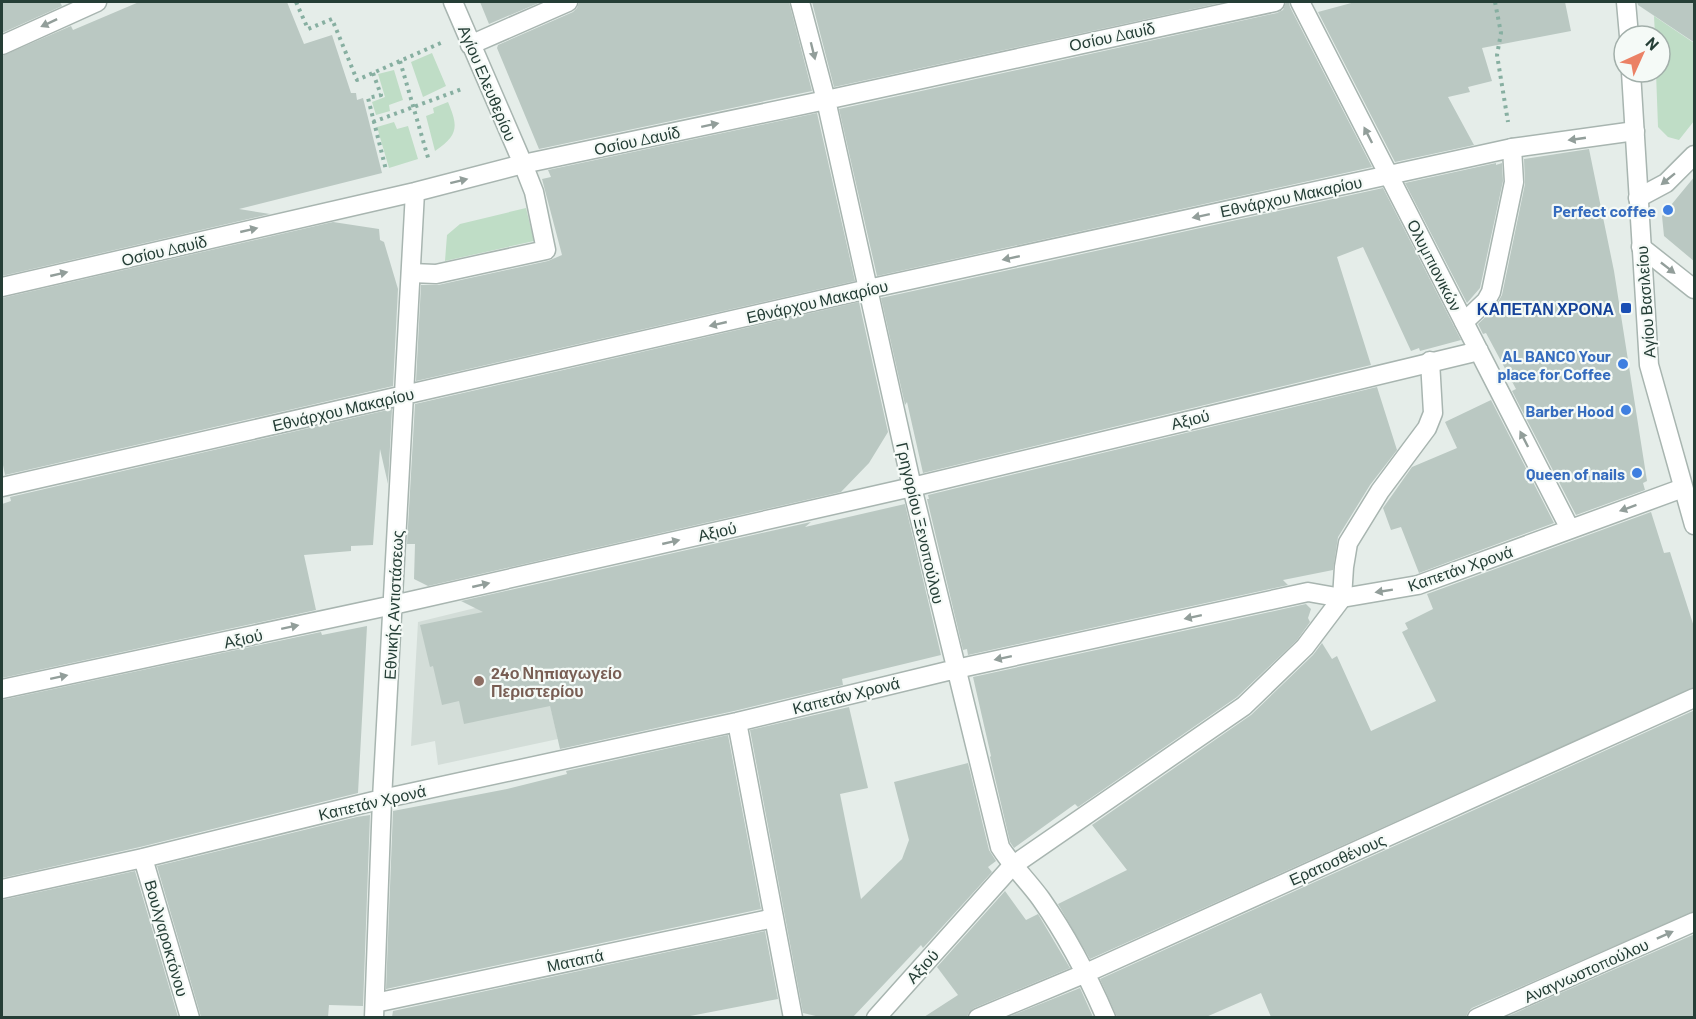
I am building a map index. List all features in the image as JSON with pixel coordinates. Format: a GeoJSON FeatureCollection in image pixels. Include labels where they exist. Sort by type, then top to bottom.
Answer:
{"type":"FeatureCollection","features":[{"type":"Feature","properties":{"kind":"street"},"geometry":{"type":"LineString","coordinates":[[2,45],[97,2]]}},
{"type":"Feature","properties":{"kind":"street","name":"Αγίου Ελευθερίου"},"geometry":{"type":"LineString","coordinates":[[411,273],[436,273],[546,250],[534,192],[453,2]]}},
{"type":"Feature","properties":{"kind":"street"},"geometry":{"type":"LineString","coordinates":[[468,39],[568,2]]}},
{"type":"Feature","properties":{"kind":"street","name":"Γρηγορίου Ξενοπούλου"},"geometry":{"type":"LineString","coordinates":[[800,2],[826,100],[912,486],[1000,847],[1012,866],[1040,899],[1086,972],[1106,1017]]}},
{"type":"Feature","properties":{"kind":"street","name":"Οσίου Δαυίδ"},"geometry":{"type":"LineString","coordinates":[[2,287],[415,192],[523,164],[1275,2]]}},
{"type":"Feature","properties":{"kind":"street","name":"Ολυμπιονικών"},"geometry":{"type":"LineString","coordinates":[[1300,2],[1570,529]]}},
{"type":"Feature","properties":{"kind":"street"},"geometry":{"type":"LineString","coordinates":[[1626,2],[1628,24]]}},
{"type":"Feature","properties":{"kind":"street","name":"Αγίου Βασιλείου"},"geometry":{"type":"LineString","coordinates":[[1632,84],[1649,365],[1695,525]]}},
{"type":"Feature","properties":{"kind":"street","name":"Εθνάρχου Μακαρίου"},"geometry":{"type":"LineString","coordinates":[[2,488],[868,289],[1512,148],[1635,131]]}},
{"type":"Feature","properties":{"kind":"street"},"geometry":{"type":"LineString","coordinates":[[1464,322],[1486,301],[1491,292],[1514,182],[1512,148]]}},
{"type":"Feature","properties":{"kind":"street"},"geometry":{"type":"LineString","coordinates":[[1638,198],[1666,183],[1695,155]]}},
{"type":"Feature","properties":{"kind":"street","name":"Εθνικής Αντιστάσεως"},"geometry":{"type":"LineString","coordinates":[[375,1010],[382,800],[415,192]]}},
{"type":"Feature","properties":{"kind":"street"},"geometry":{"type":"LineString","coordinates":[[1641,247],[1695,289]]}},
{"type":"Feature","properties":{"kind":"street","name":"Αξιού"},"geometry":{"type":"LineString","coordinates":[[2,689],[393,605],[912,486],[1479,351]]}},
{"type":"Feature","properties":{"kind":"street"},"geometry":{"type":"LineString","coordinates":[[1342,598],[1348,543],[1380,491],[1427,428],[1433,413],[1430,361]]}},
{"type":"Feature","properties":{"kind":"street","name":"Καπετάν Χρονά"},"geometry":{"type":"LineString","coordinates":[[2,889],[143,858],[382,800],[737,722],[956,669],[1308,592],[1342,598],[1418,585],[1683,488]]}},
{"type":"Feature","properties":{"kind":"street","name":"Αξιού"},"geometry":{"type":"LineString","coordinates":[[876,1017],[1012,866],[1244,706],[1305,647],[1342,598]]}},
{"type":"Feature","properties":{"kind":"street","name":"Ερατοσθένους"},"geometry":{"type":"LineString","coordinates":[[978,1017],[1086,972],[1695,698]]}},
{"type":"Feature","properties":{"kind":"street"},"geometry":{"type":"LineString","coordinates":[[737,722],[793,1017]]}},
{"type":"Feature","properties":{"kind":"street","name":"Βουλγαροκτόνου"},"geometry":{"type":"LineString","coordinates":[[143,858],[190,1017]]}},
{"type":"Feature","properties":{"kind":"street","name":"Ματαπά"},"geometry":{"type":"LineString","coordinates":[[375,1010],[774,918]]}},
{"type":"Feature","properties":{"kind":"street","name":"Αναγνωστοπούλου"},"geometry":{"type":"LineString","coordinates":[[1477,1017],[1695,922]]}},
{"type":"Feature","properties":{"kind":"path"},"geometry":{"type":"LineString","coordinates":[[296,2],[308,29],[332,19],[357,80],[400,61],[468,39]]}},
{"type":"Feature","properties":{"kind":"path"},"geometry":{"type":"LineString","coordinates":[[1495,2],[1501,33],[1497,55],[1512,148]]}},
{"type":"Feature","properties":{"kind":"path"},"geometry":{"type":"LineString","coordinates":[[400,61],[436,187]]}},
{"type":"Feature","properties":{"kind":"path"},"geometry":{"type":"LineString","coordinates":[[374,73],[381,95],[368,98],[393,197]]}},
{"type":"Feature","properties":{"kind":"path"},"geometry":{"type":"LineString","coordinates":[[373,122],[486,80]]}},
{"type":"Feature","properties":{"kind":"shaded area","name":"24ο Νηπιαγωγείο Περιστερίου"},"geometry":{"type":"Polygon","coordinates":[[[524,596],[558,739],[438,765],[435,741],[411,746],[418,622],[524,596]]]}},
{"type":"Feature","properties":{"kind":"green space"},"geometry":{"type":"Polygon","coordinates":[[[1654,16],[1666,24],[1654,24],[1654,16]]]}},
{"type":"Feature","properties":{"kind":"green space"},"geometry":{"type":"Polygon","coordinates":[[[1672,28],[1694,43],[1694,121],[1679,140],[1668,137],[1658,127],[1656,84],[1672,84],[1672,28]]]}},
{"type":"Feature","properties":{"kind":"green space"},"geometry":{"type":"Polygon","coordinates":[[[432,53],[446,86],[423,97],[411,62],[432,53]]]}},
{"type":"Feature","properties":{"kind":"green space"},"geometry":{"type":"Polygon","coordinates":[[[394,70],[403,100],[389,105],[390,111],[376,115],[372,102],[385,97],[378,74],[394,70]]]}},
{"type":"Feature","properties":{"kind":"green space"},"geometry":{"type":"Polygon","coordinates":[[[448,102],[454,118],[454,130],[449,140],[435,151],[426,116],[434,113],[433,108],[448,102]]]}},
{"type":"Feature","properties":{"kind":"green space"},"geometry":{"type":"Polygon","coordinates":[[[394,122],[397,129],[408,126],[418,159],[389,168],[377,127],[394,122]]]}},
{"type":"Feature","properties":{"kind":"green space"},"geometry":{"type":"Polygon","coordinates":[[[526,208],[534,241],[445,261],[447,235],[460,224],[526,208]]]}},
{"type":"Feature","properties":{"kind":"building"},"geometry":{"type":"Polygon","coordinates":[[[2,2],[60,2],[62,6],[2,33],[2,2]]]}},
{"type":"Feature","properties":{"kind":"building"},"geometry":{"type":"Polygon","coordinates":[[[139,2],[287,2],[304,44],[332,35],[351,93],[356,93],[357,100],[363,98],[382,173],[239,209],[270,214],[2,276],[2,56],[71,26],[73,30],[139,2]]]}},
{"type":"Feature","properties":{"kind":"building"},"geometry":{"type":"Polygon","coordinates":[[[480,2],[541,2],[489,24],[480,2]]]}},
{"type":"Feature","properties":{"kind":"building"},"geometry":{"type":"Polygon","coordinates":[[[579,2],[789,2],[812,91],[539,149],[497,48],[498,45],[573,12],[579,2]]]}},
{"type":"Feature","properties":{"kind":"building"},"geometry":{"type":"Polygon","coordinates":[[[812,2],[1225,2],[834,87],[812,2]]]}},
{"type":"Feature","properties":{"kind":"building"},"geometry":{"type":"Polygon","coordinates":[[[1286,2],[1289,2],[1372,167],[877,276],[839,109],[1277,13],[1283,10],[1286,2]]]}},
{"type":"Feature","properties":{"kind":"building"},"geometry":{"type":"Polygon","coordinates":[[[1355,2],[1565,2],[1571,31],[1482,48],[1492,81],[1468,87],[1470,92],[1448,97],[1474,145],[1395,162],[1318,12],[1355,2]]]}},
{"type":"Feature","properties":{"kind":"building"},"geometry":{"type":"Polygon","coordinates":[[[1637,2],[1695,2],[1695,43],[1672,28],[1672,24],[1666,24],[1638,5],[1637,2]]]}},
{"type":"Feature","properties":{"kind":"building"},"geometry":{"type":"Polygon","coordinates":[[[817,113],[855,281],[416,381],[421,285],[438,285],[548,261],[562,255],[542,179],[551,177],[548,170],[817,113]]]}},
{"type":"Feature","properties":{"kind":"building"},"geometry":{"type":"Polygon","coordinates":[[[1589,149],[1614,271],[1647,481],[1643,483],[1645,490],[1576,515],[1512,391],[1516,389],[1486,333],[1483,334],[1478,324],[1494,309],[1502,295],[1525,184],[1524,159],[1589,149]]]}},
{"type":"Feature","properties":{"kind":"building"},"geometry":{"type":"Polygon","coordinates":[[[1496,163],[1496,165],[1502,163],[1503,181],[1480,288],[1467,303],[1405,183],[1496,163]]]}},
{"type":"Feature","properties":{"kind":"building"},"geometry":{"type":"Polygon","coordinates":[[[1695,176],[1695,262],[1664,236],[1662,216],[1695,176]]]}},
{"type":"Feature","properties":{"kind":"building"},"geometry":{"type":"Polygon","coordinates":[[[1383,188],[1461,340],[1420,351],[1419,348],[1411,351],[1363,247],[1337,257],[1371,365],[923,473],[881,298],[1383,188]]]}},
{"type":"Feature","properties":{"kind":"building"},"geometry":{"type":"Polygon","coordinates":[[[333,222],[379,229],[380,240],[384,242],[398,289],[393,386],[5,475],[2,460],[2,298],[333,222]]]}},
{"type":"Feature","properties":{"kind":"building"},"geometry":{"type":"Polygon","coordinates":[[[859,302],[888,432],[869,463],[841,492],[428,586],[414,579],[415,544],[407,544],[415,404],[859,302]]]}},
{"type":"Feature","properties":{"kind":"building"},"geometry":{"type":"Polygon","coordinates":[[[1377,387],[1397,450],[1370,485],[1338,537],[1333,570],[1283,580],[1288,585],[968,655],[967,649],[963,650],[927,499],[929,499],[928,495],[1377,387]]]}},
{"type":"Feature","properties":{"kind":"building"},"geometry":{"type":"Polygon","coordinates":[[[1491,400],[1554,523],[1419,573],[1401,527],[1391,530],[1383,508],[1412,467],[1457,448],[1445,422],[1491,400]]]}},
{"type":"Feature","properties":{"kind":"building"},"geometry":{"type":"Polygon","coordinates":[[[392,409],[388,484],[380,449],[373,545],[351,546],[351,551],[304,555],[316,610],[2,678],[2,504],[11,501],[10,497],[392,409]]]}},
{"type":"Feature","properties":{"kind":"building"},"geometry":{"type":"Polygon","coordinates":[[[905,504],[941,655],[842,679],[843,685],[560,749],[550,706],[464,724],[459,701],[442,705],[420,625],[483,612],[461,601],[811,522],[805,527],[905,504]]]}},
{"type":"Feature","properties":{"kind":"building"},"geometry":{"type":"Polygon","coordinates":[[[1651,512],[1664,553],[1670,552],[1695,630],[1695,687],[1090,959],[1058,904],[1127,870],[1092,825],[1251,715],[1313,655],[1322,643],[1332,659],[1337,656],[1371,731],[1436,701],[1402,632],[1408,629],[1405,623],[1433,609],[1427,594],[1651,512]]]}},
{"type":"Feature","properties":{"kind":"building"},"geometry":{"type":"Polygon","coordinates":[[[1306,604],[1311,609],[1308,618],[1310,622],[1297,640],[1237,697],[1078,807],[1075,804],[1014,848],[1010,842],[973,677],[1306,604]]]}},
{"type":"Feature","properties":{"kind":"building"},"geometry":{"type":"Polygon","coordinates":[[[367,626],[358,793],[140,847],[2,878],[2,700],[321,632],[322,635],[367,626]]]}},
{"type":"Feature","properties":{"kind":"building"},"geometry":{"type":"Polygon","coordinates":[[[849,707],[868,788],[840,794],[861,899],[902,859],[909,840],[894,782],[968,763],[989,850],[996,861],[988,867],[992,872],[923,948],[921,945],[853,1017],[820,1017],[803,1013],[750,730],[849,707]]]}},
{"type":"Feature","properties":{"kind":"building"},"geometry":{"type":"Polygon","coordinates":[[[1695,710],[1695,911],[1472,1008],[1466,1017],[1271,1017],[1261,993],[1206,1017],[1117,1017],[1100,979],[1695,710]]]}},
{"type":"Feature","properties":{"kind":"building"},"geometry":{"type":"Polygon","coordinates":[[[728,735],[761,909],[386,989],[393,811],[507,789],[567,774],[566,771],[728,735]]]}},
{"type":"Feature","properties":{"kind":"building"},"geometry":{"type":"Polygon","coordinates":[[[370,815],[363,1006],[329,1005],[328,1017],[201,1017],[157,866],[370,815]]]}},
{"type":"Feature","properties":{"kind":"building"},"geometry":{"type":"Polygon","coordinates":[[[135,871],[178,1017],[2,1017],[2,900],[135,871]]]}},
{"type":"Feature","properties":{"kind":"building"},"geometry":{"type":"Polygon","coordinates":[[[1005,891],[1026,920],[1038,914],[1070,968],[974,1008],[967,1017],[924,1017],[958,995],[937,967],[1005,891]]]}},
{"type":"Feature","properties":{"kind":"building"},"geometry":{"type":"Polygon","coordinates":[[[765,931],[778,999],[685,1017],[392,1017],[393,1011],[765,931]]]}},
{"type":"Feature","properties":{"kind":"building"},"geometry":{"type":"Polygon","coordinates":[[[1695,934],[1695,1017],[1506,1017],[1695,934]]]}},
{"type":"Feature","properties":{"kind":"building"},"geometry":{"type":"Polygon","coordinates":[[[1080,988],[1093,1017],[1008,1017],[1080,988]]]}},
{"type":"Feature","properties":{"kind":"place","name":"Perfect coffee"},"geometry":{"type":"Point","coordinates":[1668,210]}},
{"type":"Feature","properties":{"kind":"place","name":"ΚΑΠΕΤΑΝ ΧΡΟΝΑ"},"geometry":{"type":"Point","coordinates":[1626,308]}},
{"type":"Feature","properties":{"kind":"place","name":"AL BANCO Your place for Coffee"},"geometry":{"type":"Point","coordinates":[1623,364]}},
{"type":"Feature","properties":{"kind":"place","name":"Barber Hood"},"geometry":{"type":"Point","coordinates":[1626,410]}},
{"type":"Feature","properties":{"kind":"place","name":"Queen of nails"},"geometry":{"type":"Point","coordinates":[1637,473]}},
{"type":"Feature","properties":{"kind":"place","name":"24ο Νηπιαγωγείο Περιστερίου"},"geometry":{"type":"Point","coordinates":[479,681]}}]}
